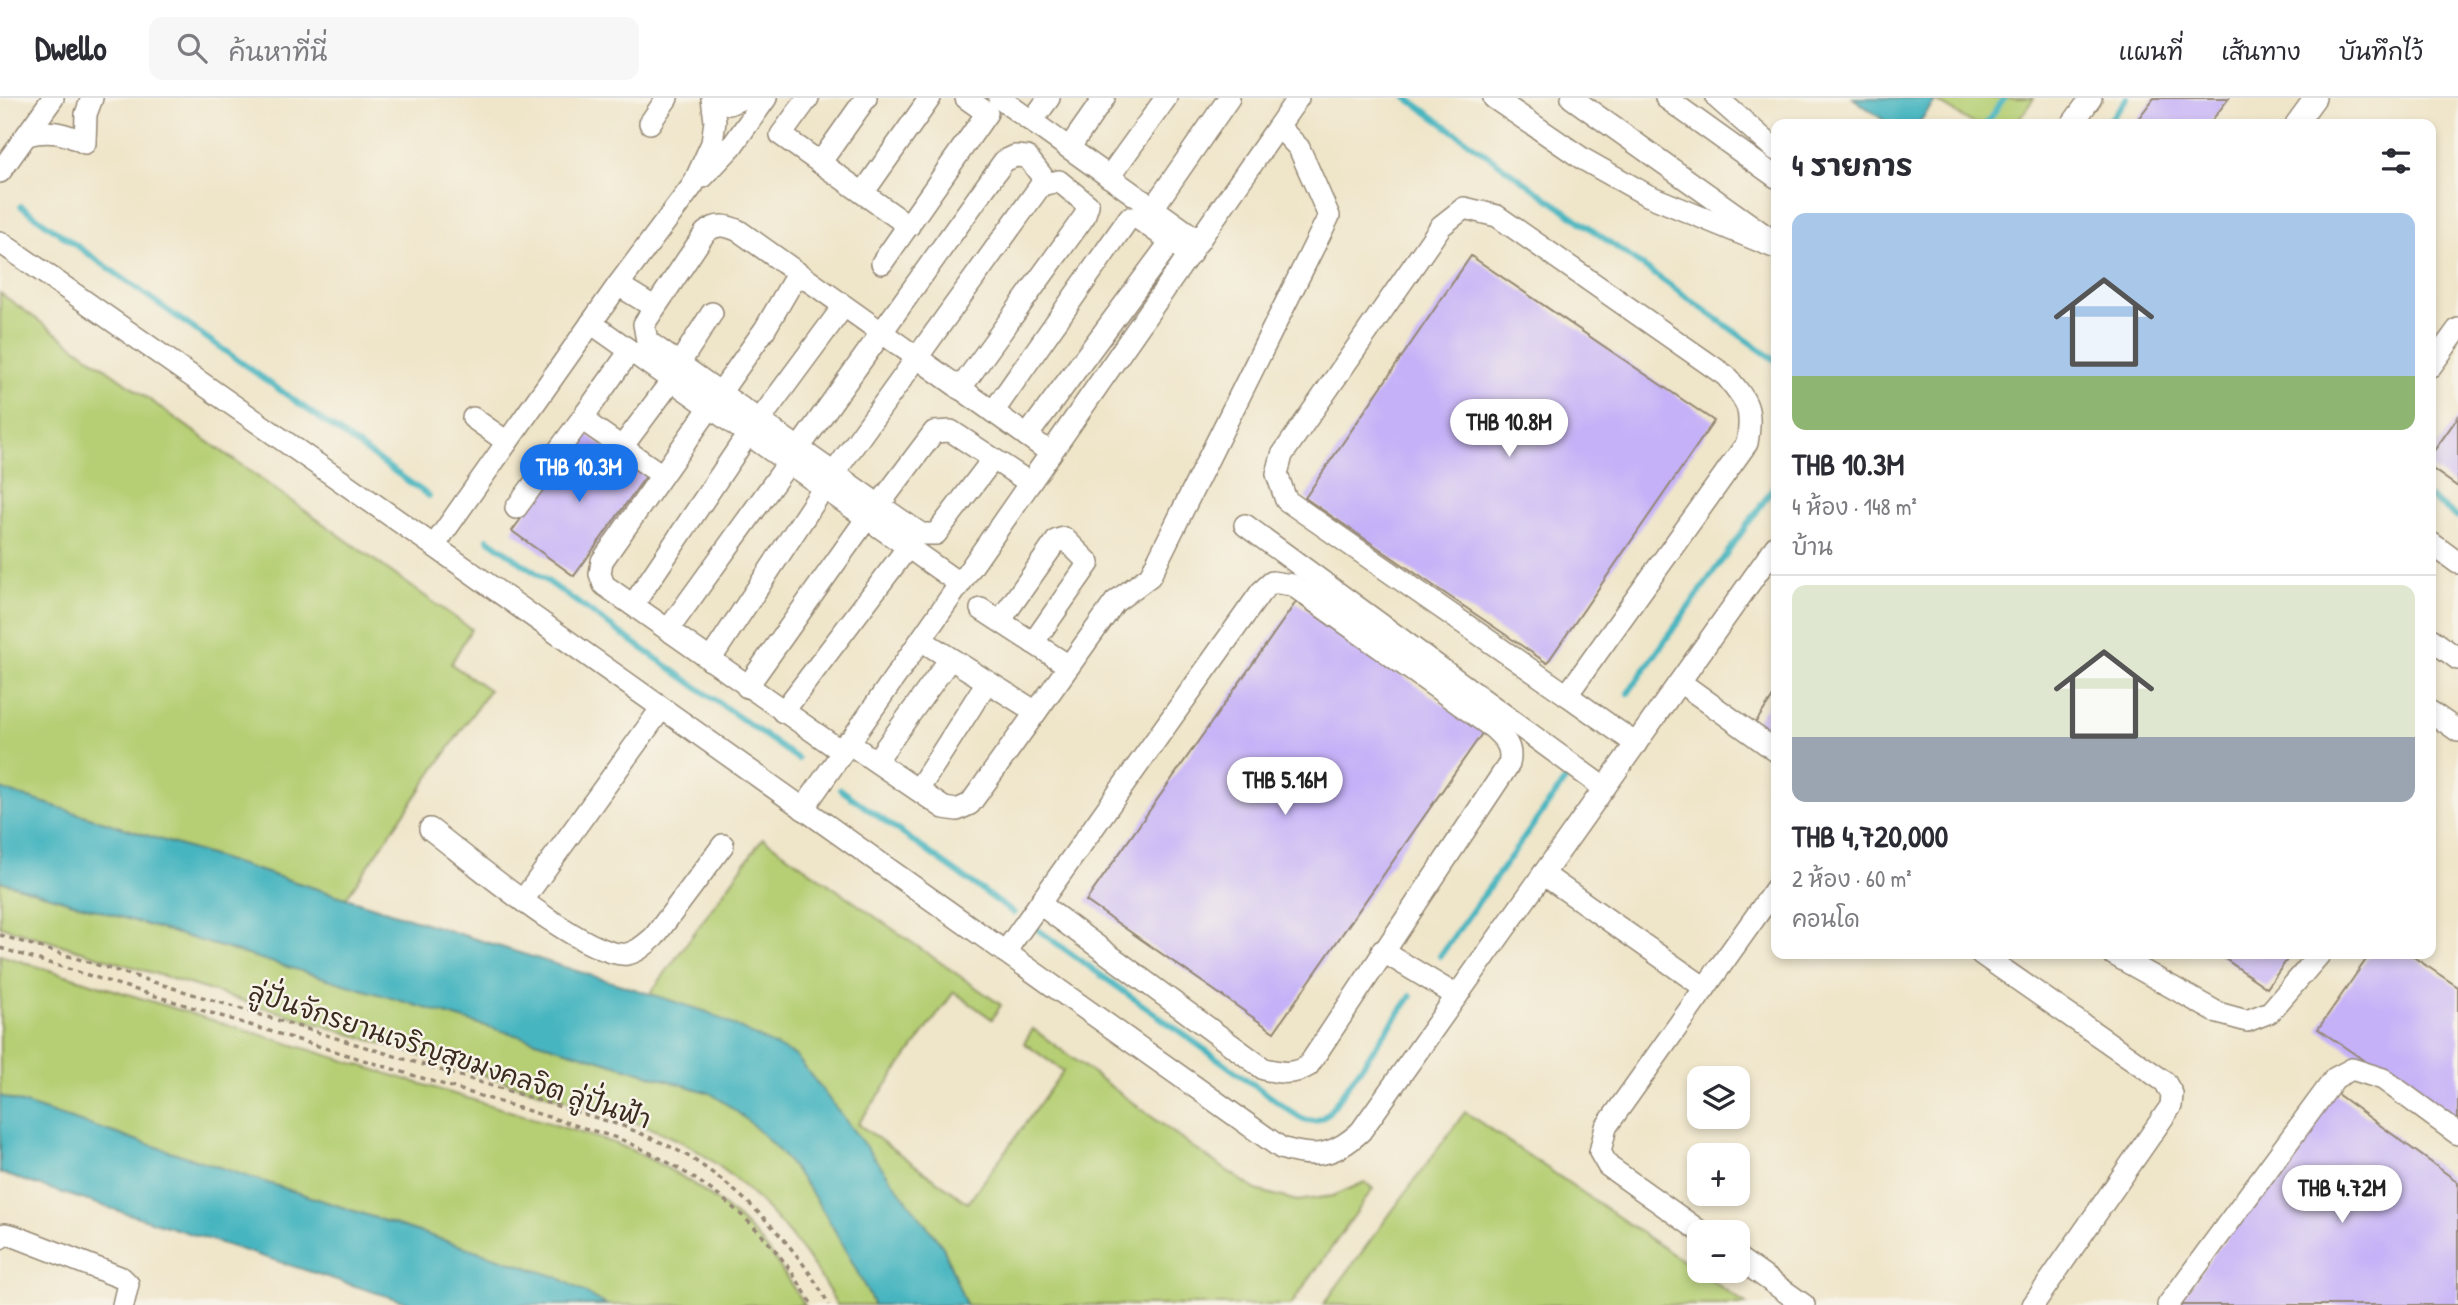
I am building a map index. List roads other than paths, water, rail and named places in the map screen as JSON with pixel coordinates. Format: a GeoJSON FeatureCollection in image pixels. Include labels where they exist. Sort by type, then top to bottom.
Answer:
{"type":"FeatureCollection","features":[{"type":"Feature","properties":{"kind":"street"},"geometry":{"type":"LineString","coordinates":[[0,172],[53,98]]}},
{"type":"Feature","properties":{"kind":"street"},"geometry":{"type":"LineString","coordinates":[[27,135],[40,132],[66,133],[85,143],[86,114],[92,98]]}},
{"type":"Feature","properties":{"kind":"street"},"geometry":{"type":"LineString","coordinates":[[649,123],[667,98]]}},
{"type":"Feature","properties":{"kind":"street"},"geometry":{"type":"LineString","coordinates":[[693,185],[712,142],[715,98],[729,104],[743,98]]}},
{"type":"Feature","properties":{"kind":"street"},"geometry":{"type":"LineString","coordinates":[[434,547],[618,285],[693,185],[732,146],[766,98]]}},
{"type":"Feature","properties":{"kind":"street"},"geometry":{"type":"LineString","coordinates":[[808,98],[781,135],[909,226]]}},
{"type":"Feature","properties":{"kind":"street"},"geometry":{"type":"LineString","coordinates":[[820,163],[866,98]]}},
{"type":"Feature","properties":{"kind":"street"},"geometry":{"type":"LineString","coordinates":[[863,193],[930,98]]}},
{"type":"Feature","properties":{"kind":"street"},"geometry":{"type":"LineString","coordinates":[[882,263],[987,113],[966,98]]}},
{"type":"Feature","properties":{"kind":"street"},"geometry":{"type":"LineString","coordinates":[[999,98],[1153,208],[1194,248]]}},
{"type":"Feature","properties":{"kind":"street"},"geometry":{"type":"LineString","coordinates":[[1032,121],[1049,98]]}},
{"type":"Feature","properties":{"kind":"street"},"geometry":{"type":"LineString","coordinates":[[1069,148],[1104,98]]}},
{"type":"Feature","properties":{"kind":"street"},"geometry":{"type":"LineString","coordinates":[[1110,177],[1166,98]]}},
{"type":"Feature","properties":{"kind":"street"},"geometry":{"type":"LineString","coordinates":[[1153,208],[1229,98]]}},
{"type":"Feature","properties":{"kind":"street"},"geometry":{"type":"LineString","coordinates":[[803,809],[1298,98]]}},
{"type":"Feature","properties":{"kind":"street"},"geometry":{"type":"LineString","coordinates":[[1494,98],[1583,159],[1647,195],[1771,244]]}},
{"type":"Feature","properties":{"kind":"street"},"geometry":{"type":"LineString","coordinates":[[1572,98],[1771,242]]}},
{"type":"Feature","properties":{"kind":"street"},"geometry":{"type":"LineString","coordinates":[[1666,98],[1771,173]]}},
{"type":"Feature","properties":{"kind":"street"},"geometry":{"type":"LineString","coordinates":[[1717,98],[1771,145]]}},
{"type":"Feature","properties":{"kind":"street"},"geometry":{"type":"LineString","coordinates":[[2076,119],[2091,98]]}},
{"type":"Feature","properties":{"kind":"street"},"geometry":{"type":"LineString","coordinates":[[2300,119],[2315,98]]}},
{"type":"Feature","properties":{"kind":"street"},"geometry":{"type":"LineString","coordinates":[[797,274],[765,329],[602,561],[600,574],[604,585],[783,712],[844,747],[876,761],[944,808],[957,810],[970,804],[1115,602],[1150,576],[1329,216],[1299,148],[1279,127]]}},
{"type":"Feature","properties":{"kind":"street"},"geometry":{"type":"LineString","coordinates":[[668,630],[1004,161],[1015,156],[1027,157],[1042,176],[1041,185],[828,481],[709,660]]}},
{"type":"Feature","properties":{"kind":"street"},"geometry":{"type":"LineString","coordinates":[[960,389],[1084,217],[1088,205],[1081,197],[1059,181],[1041,185]]}},
{"type":"Feature","properties":{"kind":"street"},"geometry":{"type":"LineString","coordinates":[[1567,695],[1747,443],[1751,422],[1748,403],[1727,376],[1497,216],[1464,208],[1441,226],[1433,237],[1282,455],[1277,474],[1286,500],[1636,744]]}},
{"type":"Feature","properties":{"kind":"street"},"geometry":{"type":"LineString","coordinates":[[993,412],[1129,219],[1137,218],[1172,240],[1194,248]]}},
{"type":"Feature","properties":{"kind":"street"},"geometry":{"type":"LineString","coordinates":[[675,372],[647,341],[644,324],[705,233],[713,226],[726,226],[739,231],[1051,453]]}},
{"type":"Feature","properties":{"kind":"street"},"geometry":{"type":"LineString","coordinates":[[1027,436],[1172,240]]}},
{"type":"Feature","properties":{"kind":"street"},"geometry":{"type":"LineString","coordinates":[[0,242],[1281,1149],[1305,1156],[1328,1154],[1346,1145],[1361,1131],[1679,682],[1768,576]]}},
{"type":"Feature","properties":{"kind":"street"},"geometry":{"type":"LineString","coordinates":[[618,285],[654,307]]}},
{"type":"Feature","properties":{"kind":"street"},"geometry":{"type":"LineString","coordinates":[[633,605],[754,427],[843,307]]}},
{"type":"Feature","properties":{"kind":"street"},"geometry":{"type":"LineString","coordinates":[[622,447],[675,372],[712,313]]}},
{"type":"Feature","properties":{"kind":"street"},"geometry":{"type":"LineString","coordinates":[[591,323],[631,351],[675,372],[873,511],[921,534],[936,534],[993,459]]}},
{"type":"Feature","properties":{"kind":"street"},"geometry":{"type":"LineString","coordinates":[[2436,359],[2458,329]]}},
{"type":"Feature","properties":{"kind":"street"},"geometry":{"type":"LineString","coordinates":[[516,508],[631,351]]}},
{"type":"Feature","properties":{"kind":"street"},"geometry":{"type":"LineString","coordinates":[[586,413],[590,425],[662,475]]}},
{"type":"Feature","properties":{"kind":"street"},"geometry":{"type":"LineString","coordinates":[[473,418],[507,442]]}},
{"type":"Feature","properties":{"kind":"street"},"geometry":{"type":"LineString","coordinates":[[747,687],[873,511],[934,432],[951,431],[1030,483]]}},
{"type":"Feature","properties":{"kind":"street"},"geometry":{"type":"LineString","coordinates":[[873,511],[908,547],[960,584]]}},
{"type":"Feature","properties":{"kind":"street"},"geometry":{"type":"LineString","coordinates":[[1245,525],[1604,788]]}},
{"type":"Feature","properties":{"kind":"street"},"geometry":{"type":"LineString","coordinates":[[1000,621],[1057,540],[1064,538],[1089,563],[1033,643]]}},
{"type":"Feature","properties":{"kind":"street"},"geometry":{"type":"LineString","coordinates":[[783,712],[908,547]]}},
{"type":"Feature","properties":{"kind":"street"},"geometry":{"type":"LineString","coordinates":[[2436,547],[2458,562]]}},
{"type":"Feature","properties":{"kind":"street"},"geometry":{"type":"LineString","coordinates":[[1005,952],[1261,592],[1272,582],[1281,581],[1293,585],[1493,728],[1507,741],[1512,754],[1509,764],[1382,951],[1308,1066],[1297,1072],[1280,1073],[1264,1069],[1040,904]]}},
{"type":"Feature","properties":{"kind":"street"},"geometry":{"type":"LineString","coordinates":[[981,609],[1069,666]]}},
{"type":"Feature","properties":{"kind":"street"},"geometry":{"type":"LineString","coordinates":[[921,639],[1036,712]]}},
{"type":"Feature","properties":{"kind":"street"},"geometry":{"type":"LineString","coordinates":[[2436,643],[2458,659]]}},
{"type":"Feature","properties":{"kind":"street"},"geometry":{"type":"LineString","coordinates":[[876,761],[950,659]]}},
{"type":"Feature","properties":{"kind":"street"},"geometry":{"type":"LineString","coordinates":[[918,790],[987,682]]}},
{"type":"Feature","properties":{"kind":"street"},"geometry":{"type":"LineString","coordinates":[[1679,682],[1771,744]]}},
{"type":"Feature","properties":{"kind":"street"},"geometry":{"type":"LineString","coordinates":[[523,900],[662,709]]}},
{"type":"Feature","properties":{"kind":"street"},"geometry":{"type":"LineString","coordinates":[[2436,716],[2458,731]]}},
{"type":"Feature","properties":{"kind":"street"},"geometry":{"type":"LineString","coordinates":[[430,829],[523,900],[595,946],[627,954],[654,937],[723,845]]}},
{"type":"Feature","properties":{"kind":"street"},"geometry":{"type":"LineString","coordinates":[[1544,874],[1705,988]]}},
{"type":"Feature","properties":{"kind":"street"},"geometry":{"type":"LineString","coordinates":[[1687,1222],[1608,1166],[1600,1152],[1606,1127],[1771,895]]}},
{"type":"Feature","properties":{"kind":"street"},"geometry":{"type":"LineString","coordinates":[[1382,951],[1457,996]]}},
{"type":"Feature","properties":{"kind":"street"},"geometry":{"type":"LineString","coordinates":[[1988,959],[2165,1082],[2172,1094],[2171,1106],[2033,1305]]}},
{"type":"Feature","properties":{"kind":"street"},"geometry":{"type":"LineString","coordinates":[[2122,959],[2218,1013],[2247,1021],[2270,1012],[2315,959]]}},
{"type":"Feature","properties":{"kind":"street"},"geometry":{"type":"LineString","coordinates":[[2168,1305],[2335,1078],[2352,1069],[2382,1079],[2458,1133]]}},
{"type":"Feature","properties":{"kind":"street"},"geometry":{"type":"LineString","coordinates":[[0,1238],[5,1234],[14,1236],[122,1278],[128,1284],[123,1305]]}},
{"type":"Feature","properties":{"kind":"street"},"geometry":{"type":"LineString","coordinates":[[1750,1267],[1804,1305]]}},
{"type":"Feature","properties":{"kind":"water"},"geometry":{"type":"Polygon","coordinates":[[[1853,98],[1931,98],[1935,101],[1922,119],[1882,119],[1853,98]]]}},
{"type":"Feature","properties":{"kind":"water"},"geometry":{"type":"Polygon","coordinates":[[[0,789],[707,1012],[796,1056],[943,1247],[966,1305],[874,1305],[826,1215],[787,1161],[765,1136],[710,1093],[0,881],[0,789]]]}},
{"type":"Feature","properties":{"kind":"water"},"geometry":{"type":"Polygon","coordinates":[[[0,1096],[557,1277],[607,1305],[415,1305],[0,1173],[0,1096]]]}},
{"type":"Feature","properties":{"kind":"waterway"},"geometry":{"type":"LineString","coordinates":[[1407,98],[1771,357]]}},
{"type":"Feature","properties":{"kind":"waterway"},"geometry":{"type":"LineString","coordinates":[[1989,119],[2004,98]]}},
{"type":"Feature","properties":{"kind":"waterway"},"geometry":{"type":"LineString","coordinates":[[2111,119],[2127,98]]}},
{"type":"Feature","properties":{"kind":"waterway"},"geometry":{"type":"LineString","coordinates":[[21,206],[429,496]]}},
{"type":"Feature","properties":{"kind":"waterway"},"geometry":{"type":"LineString","coordinates":[[1628,693],[1771,491]]}},
{"type":"Feature","properties":{"kind":"waterway"},"geometry":{"type":"LineString","coordinates":[[2436,502],[2458,518]]}},
{"type":"Feature","properties":{"kind":"waterway"},"geometry":{"type":"LineString","coordinates":[[488,539],[798,759]]}},
{"type":"Feature","properties":{"kind":"waterway"},"geometry":{"type":"LineString","coordinates":[[1440,956],[1571,772]]}},
{"type":"Feature","properties":{"kind":"waterway"},"geometry":{"type":"LineString","coordinates":[[840,789],[1014,913]]}},
{"type":"Feature","properties":{"kind":"waterway"},"geometry":{"type":"LineString","coordinates":[[1034,927],[1300,1118],[1310,1121],[1319,1120],[1329,1111],[1411,996]]}}]}
